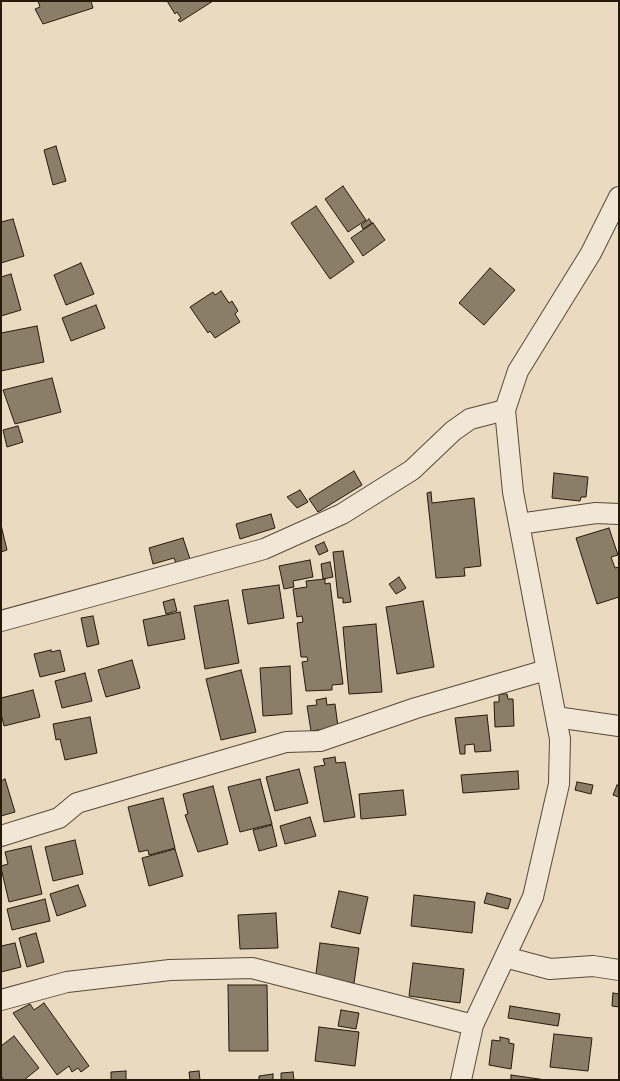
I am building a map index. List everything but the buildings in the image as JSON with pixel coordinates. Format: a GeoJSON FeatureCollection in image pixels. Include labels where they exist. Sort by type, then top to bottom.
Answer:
{"type":"FeatureCollection","features":[{"type":"Feature","properties":{"kind":"street"},"geometry":{"type":"LineString","coordinates":[[461,1080],[473,1025],[532,897],[559,784],[560,739],[513,492],[505,410],[518,371],[591,252],[619,197]]}},
{"type":"Feature","properties":{"kind":"street"},"geometry":{"type":"LineString","coordinates":[[1,621],[264,549],[350,509],[412,470],[453,431],[470,419],[505,410]]}},
{"type":"Feature","properties":{"kind":"street"},"geometry":{"type":"LineString","coordinates":[[519,524],[596,513],[619,514]]}},
{"type":"Feature","properties":{"kind":"street"},"geometry":{"type":"LineString","coordinates":[[1,836],[59,818],[77,803],[286,742],[320,741],[416,708],[546,670]]}},
{"type":"Feature","properties":{"kind":"street"},"geometry":{"type":"LineString","coordinates":[[556,717],[619,726]]}},
{"type":"Feature","properties":{"kind":"street"},"geometry":{"type":"LineString","coordinates":[[505,957],[550,969],[593,966],[619,970]]}},
{"type":"Feature","properties":{"kind":"street"},"geometry":{"type":"LineString","coordinates":[[1,1000],[67,982],[170,970],[252,968],[473,1025]]}}]}
